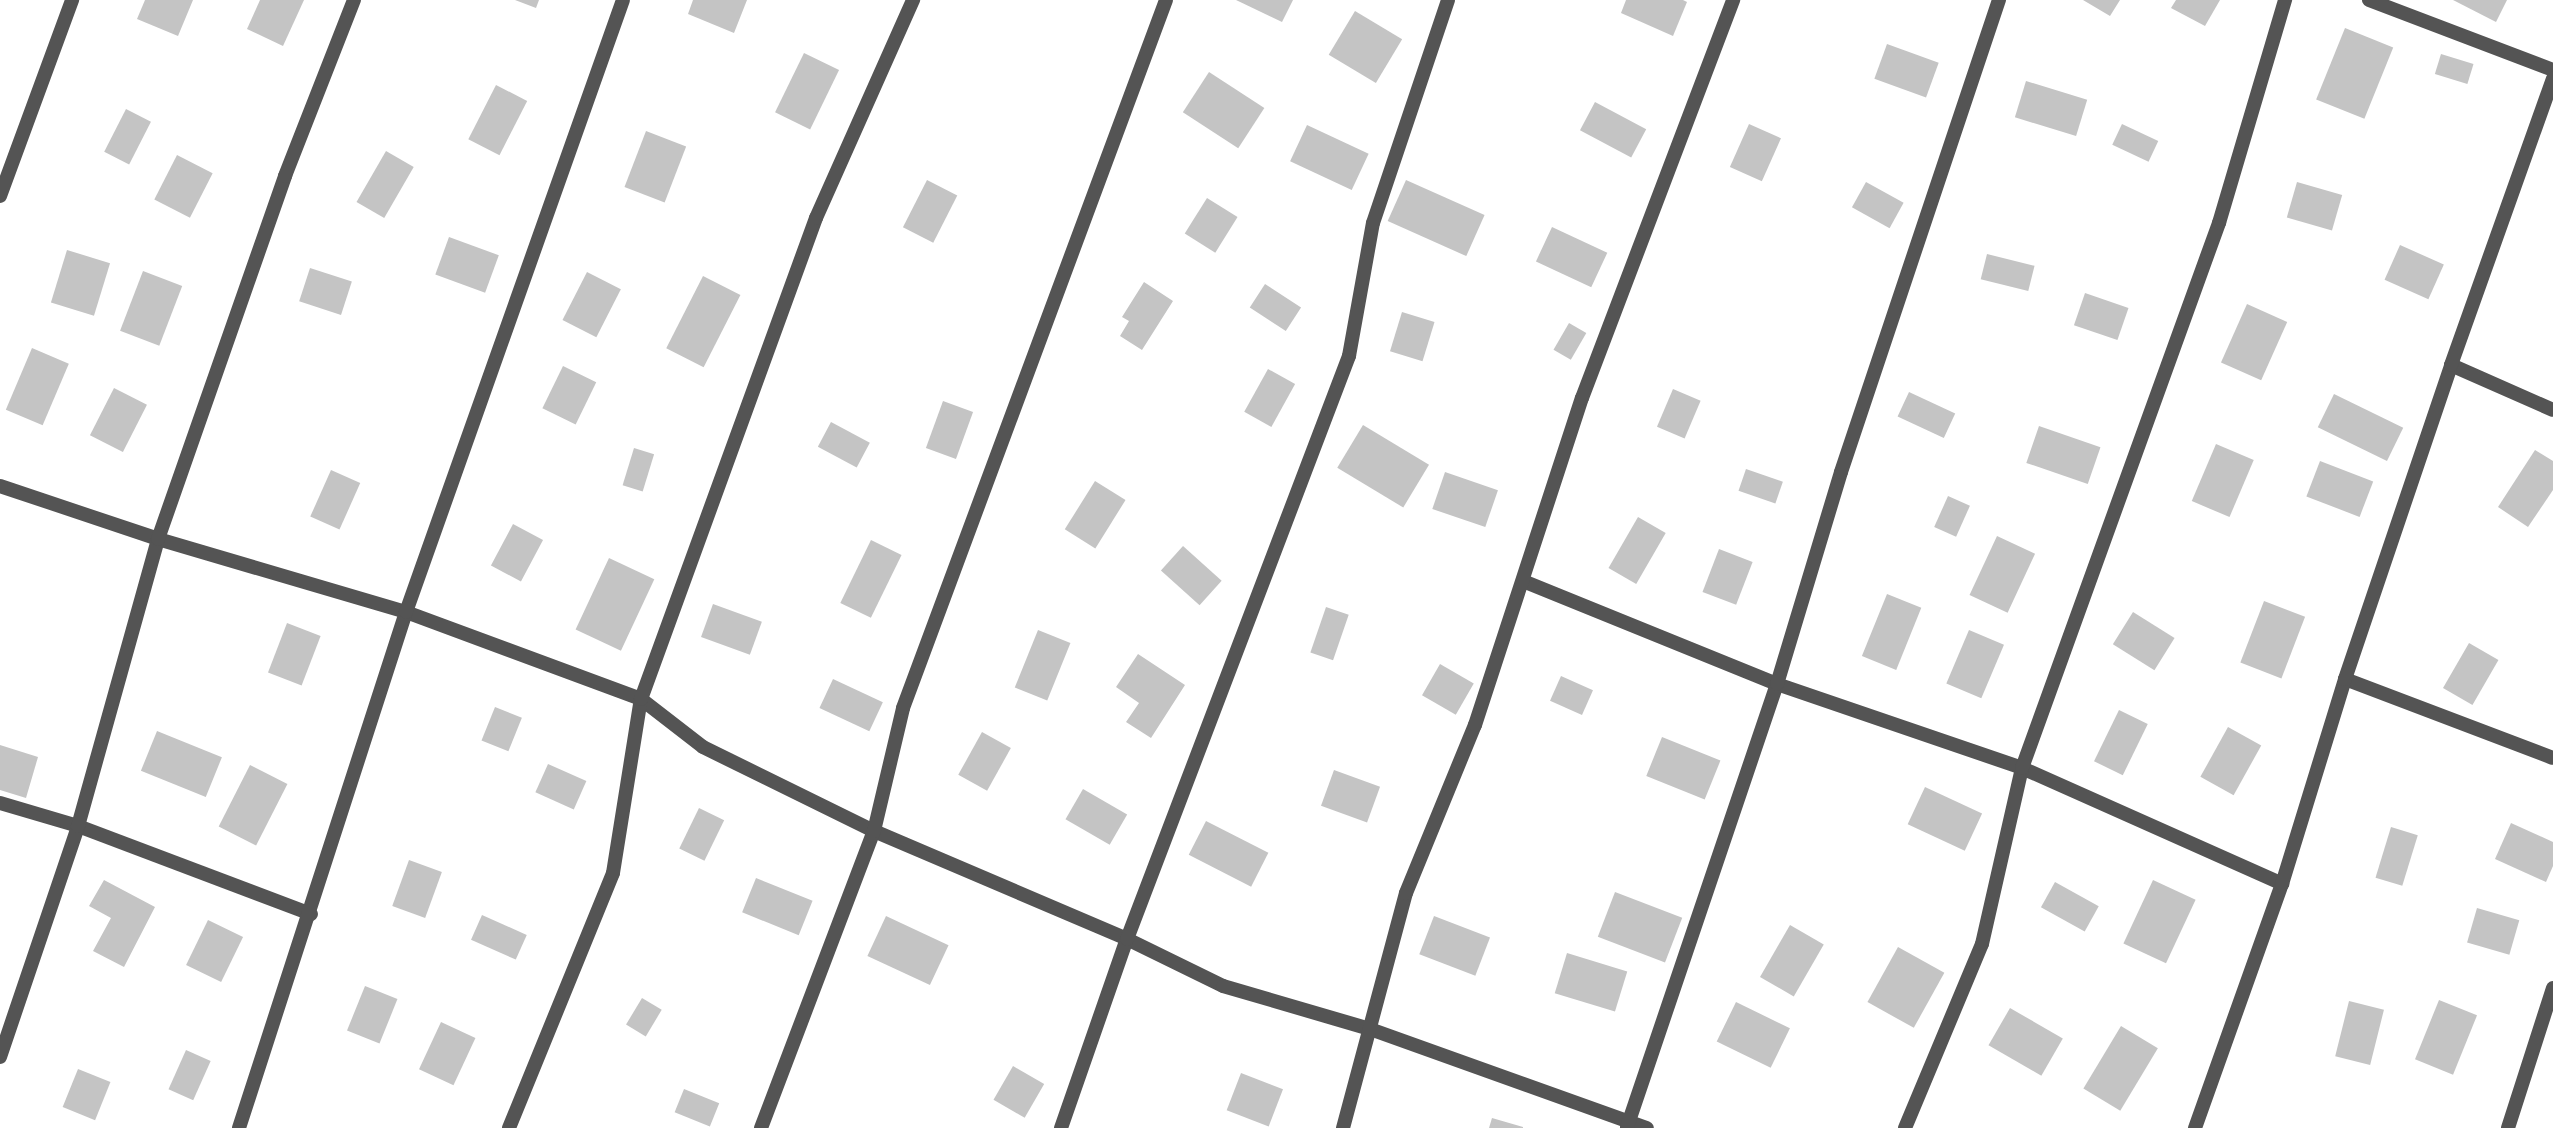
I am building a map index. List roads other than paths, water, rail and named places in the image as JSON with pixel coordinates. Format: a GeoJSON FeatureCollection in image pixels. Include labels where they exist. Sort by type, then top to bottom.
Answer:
{"type":"FeatureCollection","features":[{"type":"Feature","properties":{"kind":"street"},"geometry":{"type":"LineString","coordinates":[[0,196],[72,0]]}},
{"type":"Feature","properties":{"kind":"street"},"geometry":{"type":"LineString","coordinates":[[0,1057],[78,826],[158,539],[285,176],[354,0]]}},
{"type":"Feature","properties":{"kind":"street"},"geometry":{"type":"LineString","coordinates":[[239,1128],[311,915],[406,612],[623,0]]}},
{"type":"Feature","properties":{"kind":"street"},"geometry":{"type":"LineString","coordinates":[[509,1128],[614,873],[640,699],[816,218],[913,0]]}},
{"type":"Feature","properties":{"kind":"street"},"geometry":{"type":"LineString","coordinates":[[761,1128],[874,831],[903,708],[1166,0]]}},
{"type":"Feature","properties":{"kind":"street"},"geometry":{"type":"LineString","coordinates":[[1061,1128],[1127,939],[1349,356],[1373,223],[1448,0]]}},
{"type":"Feature","properties":{"kind":"street"},"geometry":{"type":"LineString","coordinates":[[1343,1128],[1406,892],[1475,725],[1582,398],[1733,0]]}},
{"type":"Feature","properties":{"kind":"street"},"geometry":{"type":"LineString","coordinates":[[1628,1124],[1777,684],[1841,472],[1999,0]]}},
{"type":"Feature","properties":{"kind":"street"},"geometry":{"type":"LineString","coordinates":[[1905,1128],[1983,944],[2022,768],[2219,223],[2285,0]]}},
{"type":"Feature","properties":{"kind":"street"},"geometry":{"type":"LineString","coordinates":[[2369,0],[2553,70]]}},
{"type":"Feature","properties":{"kind":"street"},"geometry":{"type":"LineString","coordinates":[[2195,1128],[2282,884],[2345,679],[2451,365],[2553,79]]}},
{"type":"Feature","properties":{"kind":"street"},"geometry":{"type":"LineString","coordinates":[[2451,365],[2553,410]]}},
{"type":"Feature","properties":{"kind":"street"},"geometry":{"type":"LineString","coordinates":[[0,486],[158,539],[406,612],[640,699],[703,747],[874,831],[1127,939],[1223,986],[1370,1029],[1628,1124],[1647,1128]]}},
{"type":"Feature","properties":{"kind":"street"},"geometry":{"type":"LineString","coordinates":[[1523,581],[1777,684],[2022,768],[2282,884]]}},
{"type":"Feature","properties":{"kind":"street"},"geometry":{"type":"LineString","coordinates":[[2345,679],[2553,758]]}},
{"type":"Feature","properties":{"kind":"street"},"geometry":{"type":"LineString","coordinates":[[0,803],[78,826],[311,915]]}},
{"type":"Feature","properties":{"kind":"street"},"geometry":{"type":"LineString","coordinates":[[2508,1128],[2553,988]]}}]}
